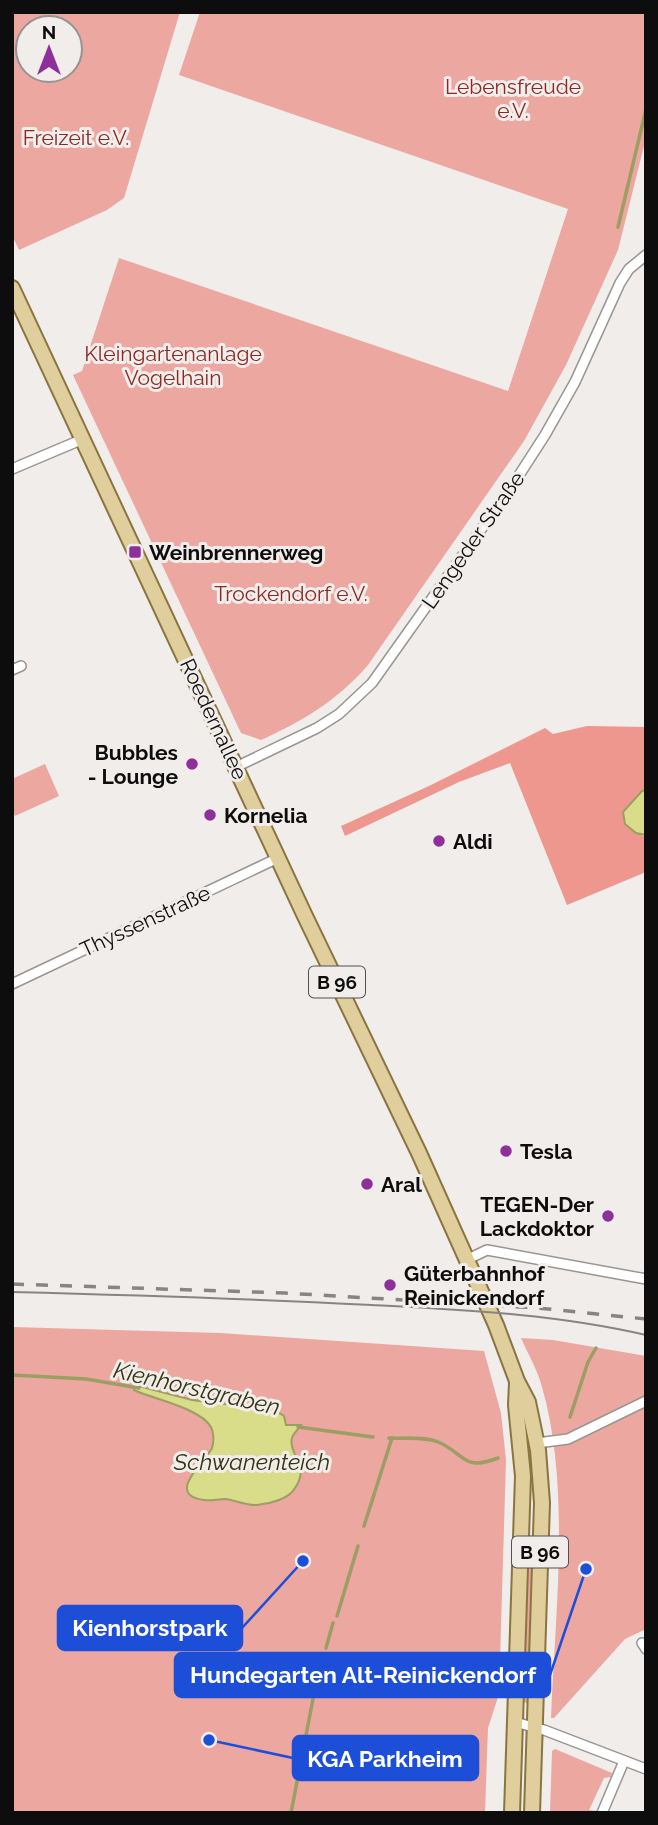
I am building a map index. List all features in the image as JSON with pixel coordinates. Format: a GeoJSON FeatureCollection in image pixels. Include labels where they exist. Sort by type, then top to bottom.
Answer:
{"type":"FeatureCollection","features":[{"type":"Feature","properties":{"kind":"main road","name":"Roedernallee"},"geometry":{"type":"LineString","coordinates":[[12,288],[419,1153],[528,1402],[537,1443],[542,1503],[532,1813]]}},
{"type":"Feature","properties":{"kind":"main road","name":"Roedernallee"},"geometry":{"type":"LineString","coordinates":[[512,1813],[523,1476],[516,1405],[517,1381]]}},
{"type":"Feature","properties":{"kind":"street","name":"Lengeder Straße"},"geometry":{"type":"LineString","coordinates":[[236,767],[317,728],[339,714],[372,683],[534,452],[575,382],[620,283],[629,269],[646,255]]}},
{"type":"Feature","properties":{"kind":"street"},"geometry":{"type":"LineString","coordinates":[[12,470],[83,439]]}},
{"type":"Feature","properties":{"kind":"street","name":"Thyssenstraße"},"geometry":{"type":"LineString","coordinates":[[12,984],[278,858]]}},
{"type":"Feature","properties":{"kind":"street"},"geometry":{"type":"LineString","coordinates":[[466,1260],[487,1250],[646,1279]]}},
{"type":"Feature","properties":{"kind":"street"},"geometry":{"type":"LineString","coordinates":[[537,1443],[568,1439],[646,1401]]}},
{"type":"Feature","properties":{"kind":"street"},"geometry":{"type":"LineString","coordinates":[[514,1723],[535,1727],[646,1769]]}},
{"type":"Feature","properties":{"kind":"street"},"geometry":{"type":"LineString","coordinates":[[602,1813],[624,1761]]}},
{"type":"Feature","properties":{"kind":"green space","name":"Freizeit e.V."},"geometry":{"type":"Polygon","coordinates":[[[12,12],[180,12],[124,198],[107,210],[19,250],[12,235],[12,12]]]}},
{"type":"Feature","properties":{"kind":"green space"},"geometry":{"type":"Polygon","coordinates":[[[200,12],[646,12],[646,138],[618,250],[566,365],[524,441],[368,665],[345,689],[319,708],[261,740],[241,733],[73,375],[82,371],[119,258],[508,391],[568,209],[179,75],[200,12]]]}},
{"type":"Feature","properties":{"kind":"green space"},"geometry":{"type":"Polygon","coordinates":[[[45,764],[59,796],[15,816],[12,810],[12,779],[45,764]]]}},
{"type":"Feature","properties":{"kind":"green space"},"geometry":{"type":"Polygon","coordinates":[[[12,1327],[220,1333],[484,1351],[501,1413],[506,1460],[499,1694],[488,1728],[485,1813],[12,1813],[12,1327]]]}},
{"type":"Feature","properties":{"kind":"green space"},"geometry":{"type":"Polygon","coordinates":[[[521,1338],[553,1340],[646,1356],[646,1629],[625,1639],[554,1718],[551,1718],[559,1551],[556,1467],[551,1426],[542,1387],[521,1338]]]}},
{"type":"Feature","properties":{"kind":"green space"},"geometry":{"type":"Polygon","coordinates":[[[527,1549],[535,1549],[529,1704],[521,1701],[527,1549]]]}},
{"type":"Feature","properties":{"kind":"green space"},"geometry":{"type":"Polygon","coordinates":[[[555,1749],[612,1773],[611,1777],[604,1778],[589,1810],[598,1811],[597,1813],[550,1813],[552,1751],[555,1749]]]}},
{"type":"Feature","properties":{"kind":"shaded area"},"geometry":{"type":"Polygon","coordinates":[[[587,726],[646,727],[646,790],[642,791],[642,836],[646,835],[646,872],[567,905],[510,763],[459,782],[345,836],[341,826],[545,728],[553,734],[587,726]]]}},
{"type":"Feature","properties":{"kind":"water"},"geometry":{"type":"Polygon","coordinates":[[[646,790],[646,835],[636,833],[625,824],[623,812],[646,790]]]}},
{"type":"Feature","properties":{"kind":"water","name":"Schwanenteich"},"geometry":{"type":"Polygon","coordinates":[[[135,1385],[192,1400],[274,1410],[284,1416],[286,1425],[301,1425],[292,1438],[301,1473],[295,1488],[284,1498],[257,1505],[193,1497],[188,1492],[187,1485],[212,1448],[211,1427],[187,1409],[134,1390],[135,1385]]]}},
{"type":"Feature","properties":{"kind":"waterway"},"geometry":{"type":"LineString","coordinates":[[618,227],[646,109]]}},
{"type":"Feature","properties":{"kind":"waterway","name":"Kienhorstgraben"},"geometry":{"type":"LineString","coordinates":[[570,1417],[588,1362],[596,1348]]}},
{"type":"Feature","properties":{"kind":"waterway","name":"Kienhorstgraben"},"geometry":{"type":"LineString","coordinates":[[12,1375],[86,1379],[139,1388]]}},
{"type":"Feature","properties":{"kind":"waterway","name":"Kienhorstgraben"},"geometry":{"type":"LineString","coordinates":[[298,1427],[373,1437]]}},
{"type":"Feature","properties":{"kind":"waterway","name":"Kienhorstgraben"},"geometry":{"type":"LineString","coordinates":[[389,1438],[432,1440],[447,1446],[470,1462],[486,1462],[498,1458]]}},
{"type":"Feature","properties":{"kind":"waterway"},"geometry":{"type":"LineString","coordinates":[[364,1526],[392,1438]]}},
{"type":"Feature","properties":{"kind":"waterway"},"geometry":{"type":"LineString","coordinates":[[337,1616],[358,1546]]}},
{"type":"Feature","properties":{"kind":"waterway"},"geometry":{"type":"LineString","coordinates":[[326,1648],[333,1623]]}},
{"type":"Feature","properties":{"kind":"waterway"},"geometry":{"type":"LineString","coordinates":[[291,1813],[318,1673]]}},
{"type":"Feature","properties":{"kind":"tram line"},"geometry":{"type":"LineString","coordinates":[[12,1292],[475,1311],[578,1322],[646,1335]]}},
{"type":"Feature","properties":{"kind":"railway"},"geometry":{"type":"LineString","coordinates":[[12,1284],[285,1293],[538,1308],[646,1319]]}},
{"type":"Feature","properties":{"kind":"place","name":"Weinbrennerweg"},"geometry":{"type":"Point","coordinates":[135,552]}},
{"type":"Feature","properties":{"kind":"place","name":"Bubbles - Lounge"},"geometry":{"type":"Point","coordinates":[192,764]}},
{"type":"Feature","properties":{"kind":"place","name":"Kornelia"},"geometry":{"type":"Point","coordinates":[210,815]}},
{"type":"Feature","properties":{"kind":"place","name":"Aldi"},"geometry":{"type":"Point","coordinates":[439,841]}},
{"type":"Feature","properties":{"kind":"place","name":"Tesla"},"geometry":{"type":"Point","coordinates":[506,1151]}},
{"type":"Feature","properties":{"kind":"place","name":"Aral"},"geometry":{"type":"Point","coordinates":[367,1184]}},
{"type":"Feature","properties":{"kind":"place","name":"TEGEN-Der Lackdoktor"},"geometry":{"type":"Point","coordinates":[608,1216]}},
{"type":"Feature","properties":{"kind":"place","name":"Güterbahnhof Reinickendorf"},"geometry":{"type":"Point","coordinates":[390,1285]}},
{"type":"Feature","properties":{"kind":"place","name":"Kienhorstpark"},"geometry":{"type":"Point","coordinates":[303,1561]}},
{"type":"Feature","properties":{"kind":"place","name":"Hundegarten Alt-Reinickendorf"},"geometry":{"type":"Point","coordinates":[586,1569]}},
{"type":"Feature","properties":{"kind":"place","name":"KGA Parkheim"},"geometry":{"type":"Point","coordinates":[209,1740]}},
{"type":"Feature","properties":{"kind":"park label","name":"Lebensfreude e.V."},"geometry":{"type":"Point","coordinates":[513,98]}},
{"type":"Feature","properties":{"kind":"park label","name":"Kleingartenanlage Vogelhain"},"geometry":{"type":"Point","coordinates":[173,365]}},
{"type":"Feature","properties":{"kind":"park label","name":"Trockendorf e.V."},"geometry":{"type":"Point","coordinates":[291,593]}}]}
